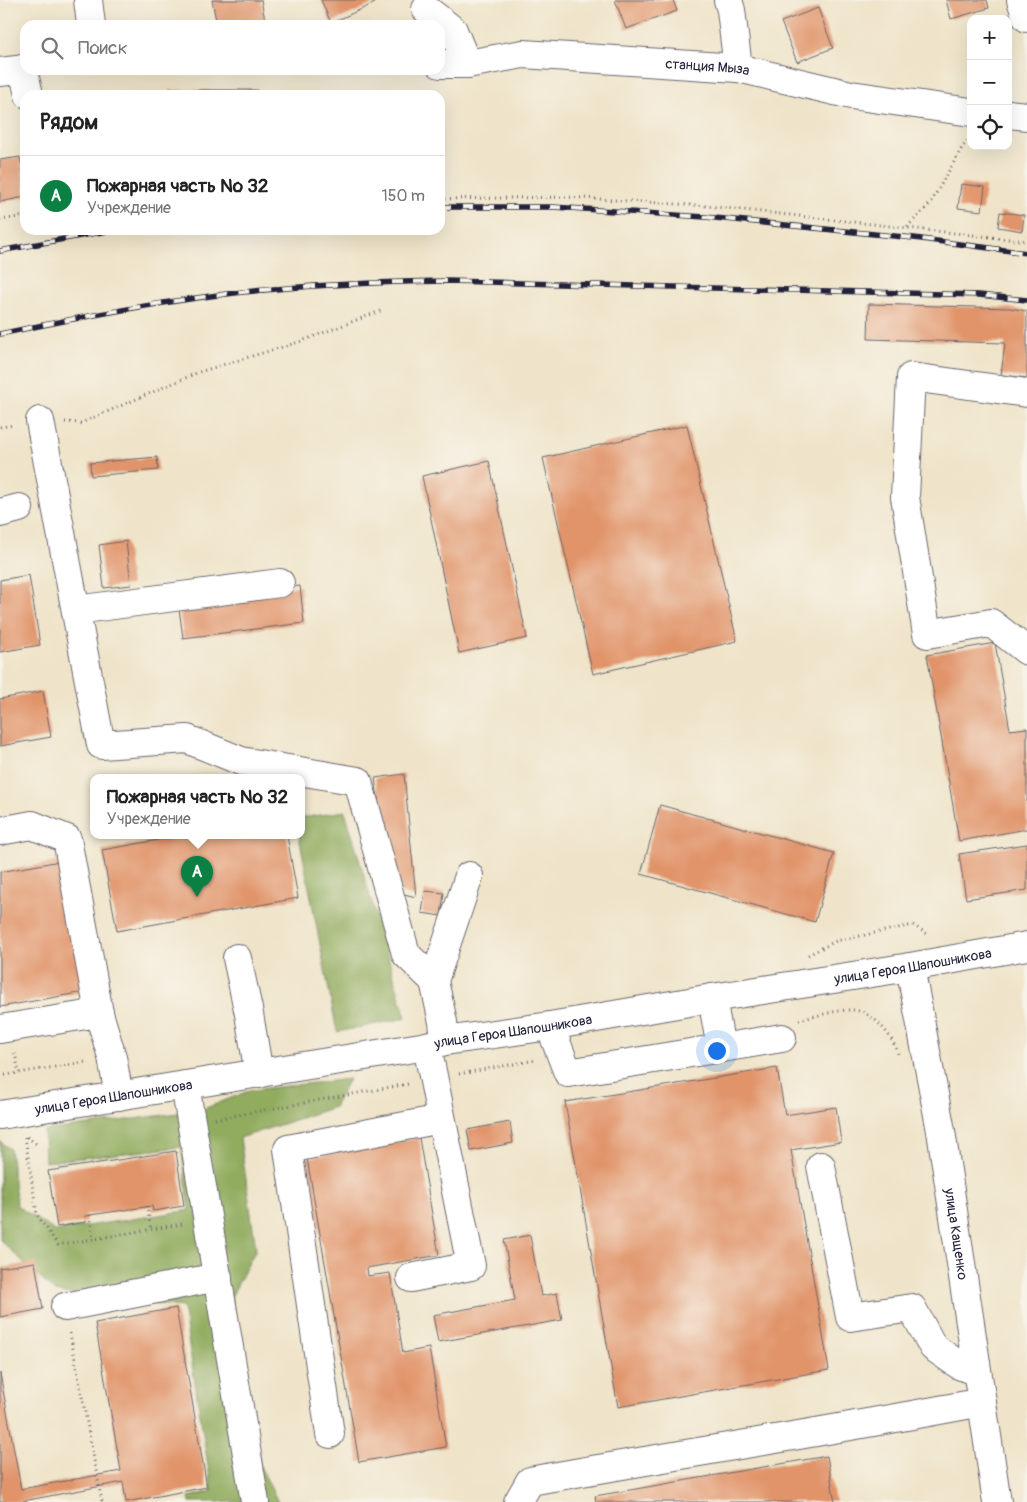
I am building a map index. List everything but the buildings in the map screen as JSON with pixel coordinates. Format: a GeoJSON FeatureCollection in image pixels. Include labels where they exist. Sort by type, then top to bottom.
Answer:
{"type":"FeatureCollection","features":[{"type":"Feature","properties":{"kind":"street"},"geometry":{"type":"LineString","coordinates":[[88,0],[90,20]]}},
{"type":"Feature","properties":{"kind":"street"},"geometry":{"type":"LineString","coordinates":[[728,0],[731,10],[738,68]]}},
{"type":"Feature","properties":{"kind":"street"},"geometry":{"type":"LineString","coordinates":[[1021,0],[1027,18]]}},
{"type":"Feature","properties":{"kind":"street"},"geometry":{"type":"LineString","coordinates":[[424,11],[438,20]]}},
{"type":"Feature","properties":{"kind":"street"},"geometry":{"type":"LineString","coordinates":[[445,25],[453,30],[467,64]]}},
{"type":"Feature","properties":{"kind":"street","name":"станция Мыза"},"geometry":{"type":"LineString","coordinates":[[445,64],[467,64],[523,54],[738,68],[851,95],[967,111]]}},
{"type":"Feature","properties":{"kind":"street"},"geometry":{"type":"LineString","coordinates":[[16,70],[26,90]]}},
{"type":"Feature","properties":{"kind":"street"},"geometry":{"type":"LineString","coordinates":[[1012,114],[1027,116]]}},
{"type":"Feature","properties":{"kind":"street"},"geometry":{"type":"LineString","coordinates":[[1027,393],[911,377],[905,497],[927,634],[991,623],[1027,651]]}},
{"type":"Feature","properties":{"kind":"street"},"geometry":{"type":"LineString","coordinates":[[40,421],[101,745],[188,739],[241,761],[358,781],[406,954],[434,981]]}},
{"type":"Feature","properties":{"kind":"street"},"geometry":{"type":"LineString","coordinates":[[76,610],[280,583]]}},
{"type":"Feature","properties":{"kind":"street"},"geometry":{"type":"LineString","coordinates":[[0,831],[32,825],[68,839],[99,1013],[112,1057],[118,1096]]}},
{"type":"Feature","properties":{"kind":"street"},"geometry":{"type":"LineString","coordinates":[[411,1278],[471,1266],[434,1079],[436,1043],[443,1022],[434,981],[469,876]]}},
{"type":"Feature","properties":{"kind":"street","name":"улица Героя Шапошникова"},"geometry":{"type":"LineString","coordinates":[[0,1115],[910,967],[1027,946]]}},
{"type":"Feature","properties":{"kind":"street"},"geometry":{"type":"LineString","coordinates":[[237,958],[259,1074]]}},
{"type":"Feature","properties":{"kind":"street","name":"улица Кащенко"},"geometry":{"type":"LineString","coordinates":[[910,967],[941,1131],[997,1502]]}},
{"type":"Feature","properties":{"kind":"street"},"geometry":{"type":"LineString","coordinates":[[712,998],[721,1048]]}},
{"type":"Feature","properties":{"kind":"street"},"geometry":{"type":"LineString","coordinates":[[0,1030],[99,1013]]}},
{"type":"Feature","properties":{"kind":"street"},"geometry":{"type":"LineString","coordinates":[[550,1026],[568,1073],[782,1038]]}},
{"type":"Feature","properties":{"kind":"street"},"geometry":{"type":"LineString","coordinates":[[185,1086],[254,1502]]}},
{"type":"Feature","properties":{"kind":"street"},"geometry":{"type":"LineString","coordinates":[[330,1434],[288,1149],[441,1120]]}},
{"type":"Feature","properties":{"kind":"street"},"geometry":{"type":"LineString","coordinates":[[820,1166],[850,1317],[912,1308],[933,1347],[959,1365],[977,1372]]}},
{"type":"Feature","properties":{"kind":"street"},"geometry":{"type":"LineString","coordinates":[[65,1307],[218,1277]]}},
{"type":"Feature","properties":{"kind":"street"},"geometry":{"type":"LineString","coordinates":[[518,1502],[530,1481],[882,1422],[982,1402]]}},
{"type":"Feature","properties":{"kind":"path"},"geometry":{"type":"LineString","coordinates":[[906,227],[930,204],[967,142]]}},
{"type":"Feature","properties":{"kind":"path"},"geometry":{"type":"LineString","coordinates":[[445,199],[567,197],[707,206],[1027,241]]}},
{"type":"Feature","properties":{"kind":"path"},"geometry":{"type":"LineString","coordinates":[[0,220],[20,217]]}},
{"type":"Feature","properties":{"kind":"path"},"geometry":{"type":"LineString","coordinates":[[40,421],[81,423],[199,372],[299,342],[383,310]]}},
{"type":"Feature","properties":{"kind":"path"},"geometry":{"type":"LineString","coordinates":[[782,1038],[789,1022],[852,1010],[862,1012],[888,1032],[898,1054]]}},
{"type":"Feature","properties":{"kind":"path"},"geometry":{"type":"LineString","coordinates":[[192,1124],[562,1055]]}},
{"type":"Feature","properties":{"kind":"path"},"geometry":{"type":"LineString","coordinates":[[0,1076],[112,1057]]}},
{"type":"Feature","properties":{"kind":"path"},"geometry":{"type":"LineString","coordinates":[[39,1146],[25,1135],[37,1215],[58,1246],[208,1220]]}},
{"type":"Feature","properties":{"kind":"path"},"geometry":{"type":"LineString","coordinates":[[147,1206],[151,1230]]}},
{"type":"Feature","properties":{"kind":"path"},"geometry":{"type":"LineString","coordinates":[[90,1215],[94,1239]]}},
{"type":"Feature","properties":{"kind":"path"},"geometry":{"type":"LineString","coordinates":[[65,1307],[102,1502]]}},
{"type":"Feature","properties":{"kind":"green space"},"geometry":{"type":"Polygon","coordinates":[[[345,811],[406,1018],[337,1032],[300,839],[305,839],[305,817],[345,811]]]}},
{"type":"Feature","properties":{"kind":"green space"},"geometry":{"type":"Polygon","coordinates":[[[349,1079],[334,1107],[240,1138],[256,1249],[231,1297],[260,1466],[278,1502],[190,1502],[189,1497],[212,1491],[183,1307],[55,1292],[0,1240],[0,1141],[10,1149],[17,1206],[55,1231],[190,1210],[181,1147],[45,1162],[44,1131],[201,1110],[251,1090],[349,1079]]]}},
{"type":"Feature","properties":{"kind":"railway"},"geometry":{"type":"LineString","coordinates":[[445,207],[553,207],[705,217],[914,238],[1027,253]]}},
{"type":"Feature","properties":{"kind":"railway"},"geometry":{"type":"LineString","coordinates":[[0,251],[85,235]]}},
{"type":"Feature","properties":{"kind":"railway"},"geometry":{"type":"LineString","coordinates":[[0,334],[121,310],[243,292],[294,287],[397,282],[448,281],[979,295],[1027,300]]}},
{"type":"Feature","properties":{"kind":"place","name":"Пожарная часть № 32"},"geometry":{"type":"Point","coordinates":[197,897]}}]}
